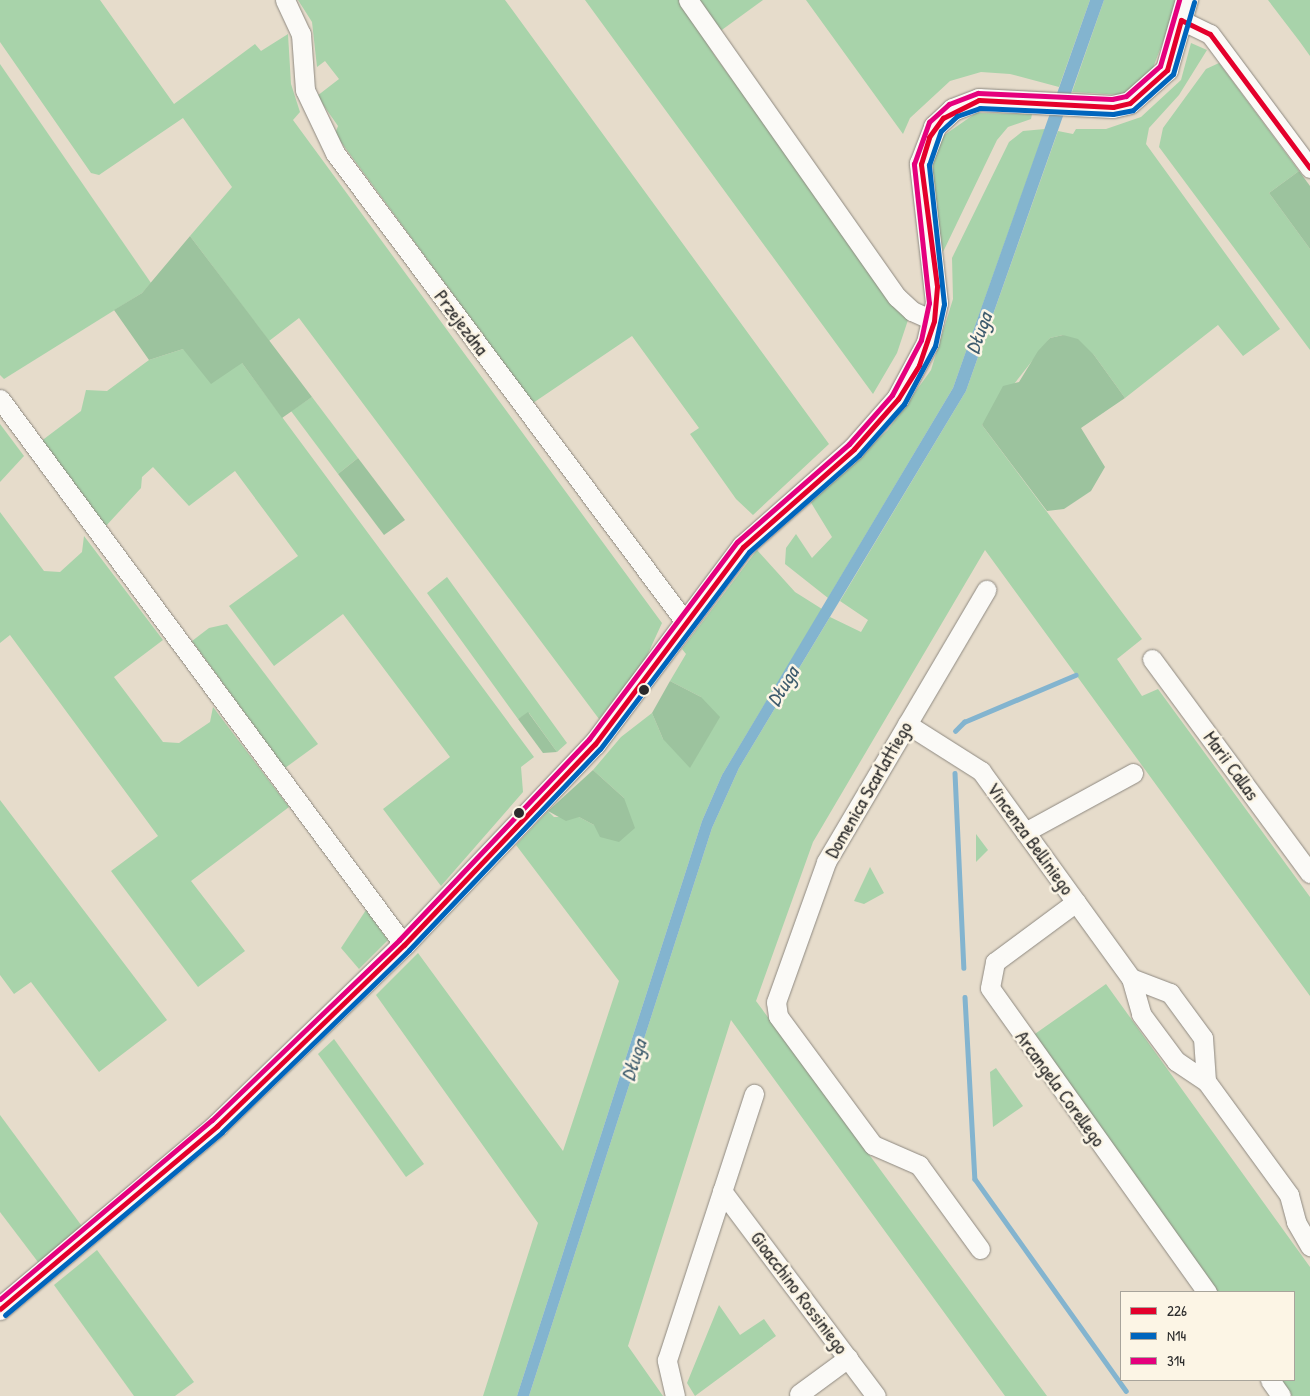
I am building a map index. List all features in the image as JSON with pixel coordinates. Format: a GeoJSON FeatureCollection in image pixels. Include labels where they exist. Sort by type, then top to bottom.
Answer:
{"type":"FeatureCollection","features":[{"type":"Feature","properties":{"kind":"street","name":"Przejezdna"},"geometry":{"type":"LineString","coordinates":[[285,0],[301,34],[305,90],[335,153],[686,623]]}},
{"type":"Feature","properties":{"kind":"street"},"geometry":{"type":"LineString","coordinates":[[688,0],[897,297],[912,312],[934,321]]}},
{"type":"Feature","properties":{"kind":"street"},"geometry":{"type":"LineString","coordinates":[[0,1309],[244,1102],[404,945],[578,763],[743,548],[875,427],[910,381],[934,321],[934,253],[921,164],[928,137],[943,118],[965,104],[1033,102],[1113,107],[1144,93],[1166,70],[1184,10],[1210,34],[1310,168]]}},
{"type":"Feature","properties":{"kind":"street"},"geometry":{"type":"LineString","coordinates":[[0,399],[404,945]]}},
{"type":"Feature","properties":{"kind":"street","name":"Domenica Scarlattiego"},"geometry":{"type":"LineString","coordinates":[[980,1249],[919,1165],[873,1145],[778,1016],[776,1002],[826,862],[986,590]]}},
{"type":"Feature","properties":{"kind":"street","name":"Marii Callas"},"geometry":{"type":"LineString","coordinates":[[1152,659],[1310,873]]}},
{"type":"Feature","properties":{"kind":"street","name":"Vincenza Belliniego"},"geometry":{"type":"LineString","coordinates":[[907,724],[974,764],[1131,978],[1141,1014],[1176,1062],[1206,1080],[1288,1196],[1296,1222],[1310,1246]]}},
{"type":"Feature","properties":{"kind":"street"},"geometry":{"type":"LineString","coordinates":[[1025,832],[1133,773]]}},
{"type":"Feature","properties":{"kind":"street","name":"Arcangela Corellego"},"geometry":{"type":"LineString","coordinates":[[1076,902],[995,962],[990,988],[1206,1291]]}},
{"type":"Feature","properties":{"kind":"street"},"geometry":{"type":"LineString","coordinates":[[1131,978],[1170,993],[1203,1038],[1206,1080]]}},
{"type":"Feature","properties":{"kind":"street"},"geometry":{"type":"LineString","coordinates":[[675,1395],[667,1360],[754,1094]]}},
{"type":"Feature","properties":{"kind":"street","name":"Gioacchino Rossiniego"},"geometry":{"type":"LineString","coordinates":[[722,1191],[876,1396]]}},
{"type":"Feature","properties":{"kind":"street"},"geometry":{"type":"LineString","coordinates":[[1288,1196],[1310,1204]]}},
{"type":"Feature","properties":{"kind":"street"},"geometry":{"type":"LineString","coordinates":[[799,1394],[848,1358]]}},
{"type":"Feature","properties":{"kind":"street"},"geometry":{"type":"LineString","coordinates":[[1271,1381],[1281,1396]]}},
{"type":"Feature","properties":{"kind":"green space"},"geometry":{"type":"Polygon","coordinates":[[[0,0],[100,0],[174,104],[255,44],[261,51],[288,34],[291,84],[300,112],[293,120],[662,623],[645,660],[599,719],[299,318],[269,341],[190,236],[232,187],[183,118],[99,175],[91,173],[0,42],[0,0]]]}},
{"type":"Feature","properties":{"kind":"green space"},"geometry":{"type":"Polygon","coordinates":[[[298,0],[505,0],[829,444],[753,515],[736,499],[690,434],[699,428],[632,336],[533,403],[335,134],[338,126],[317,96],[339,79],[325,61],[317,67],[312,22],[298,0]]]}},
{"type":"Feature","properties":{"kind":"green space"},"geometry":{"type":"Polygon","coordinates":[[[585,0],[680,0],[715,56],[908,320],[897,353],[873,394],[585,0]]]}},
{"type":"Feature","properties":{"kind":"green space"},"geometry":{"type":"Polygon","coordinates":[[[696,0],[763,0],[719,32],[696,0]]]}},
{"type":"Feature","properties":{"kind":"green space"},"geometry":{"type":"Polygon","coordinates":[[[806,0],[1090,0],[1059,87],[1010,74],[981,72],[950,81],[910,118],[903,134],[806,0]]]}},
{"type":"Feature","properties":{"kind":"green space"},"geometry":{"type":"Polygon","coordinates":[[[1104,0],[1179,0],[1151,73],[1123,95],[1072,92],[1104,0]]]}},
{"type":"Feature","properties":{"kind":"green space"},"geometry":{"type":"Polygon","coordinates":[[[1268,0],[1310,0],[1310,56],[1300,42],[1268,0]]]}},
{"type":"Feature","properties":{"kind":"green space"},"geometry":{"type":"Polygon","coordinates":[[[1191,43],[1207,50],[1179,95],[1149,128],[1146,144],[1280,329],[1243,356],[1218,325],[1125,398],[1094,355],[1063,335],[1050,338],[982,425],[1142,639],[1117,659],[1142,696],[1158,689],[1310,897],[1310,996],[985,550],[813,842],[756,1001],[1047,1396],[1005,1396],[731,1020],[628,1346],[663,1396],[529,1396],[712,828],[739,768],[830,617],[861,632],[868,620],[840,601],[966,391],[1058,131],[1073,134],[1076,129],[1106,129],[1141,117],[1181,80],[1191,43]]]}},
{"type":"Feature","properties":{"kind":"green space"},"geometry":{"type":"Polygon","coordinates":[[[1219,63],[1299,171],[1269,193],[1310,249],[1310,350],[1159,147],[1163,128],[1206,69],[1219,63]]]}},
{"type":"Feature","properties":{"kind":"green space"},"geometry":{"type":"Polygon","coordinates":[[[0,64],[151,283],[142,293],[4,379],[0,375],[0,64]]]}},
{"type":"Feature","properties":{"kind":"green space"},"geometry":{"type":"Polygon","coordinates":[[[976,113],[1032,114],[1031,119],[1008,127],[997,140],[943,252],[931,174],[935,156],[943,136],[976,113]]]}},
{"type":"Feature","properties":{"kind":"green space"},"geometry":{"type":"Polygon","coordinates":[[[1045,129],[953,388],[828,598],[785,564],[786,548],[796,534],[812,558],[832,537],[810,501],[888,430],[931,370],[953,299],[952,258],[1009,142],[1023,131],[1045,129]]]}},
{"type":"Feature","properties":{"kind":"green space"},"geometry":{"type":"Polygon","coordinates":[[[1299,171],[1310,186],[1310,249],[1269,193],[1299,171]]]}},
{"type":"Feature","properties":{"kind":"green space"},"geometry":{"type":"Polygon","coordinates":[[[190,236],[312,397],[282,418],[242,363],[211,384],[183,349],[149,360],[114,310],[142,293],[190,236]]]}},
{"type":"Feature","properties":{"kind":"green space"},"geometry":{"type":"Polygon","coordinates":[[[1063,335],[1078,339],[1094,355],[1125,398],[1081,428],[1105,467],[1091,491],[1064,509],[1047,511],[982,425],[1003,386],[1019,382],[1038,351],[1050,338],[1063,335]]]}},
{"type":"Feature","properties":{"kind":"green space"},"geometry":{"type":"Polygon","coordinates":[[[183,349],[242,363],[534,757],[521,767],[523,792],[441,886],[383,809],[450,757],[343,614],[274,666],[229,606],[298,556],[235,471],[189,506],[153,467],[142,477],[141,488],[105,527],[40,442],[81,411],[86,390],[107,391],[149,360],[183,349]]]}},
{"type":"Feature","properties":{"kind":"green space"},"geometry":{"type":"Polygon","coordinates":[[[312,397],[358,458],[338,474],[291,411],[312,397]]]}},
{"type":"Feature","properties":{"kind":"green space"},"geometry":{"type":"Polygon","coordinates":[[[0,424],[24,456],[0,482],[0,424]]]}},
{"type":"Feature","properties":{"kind":"green space"},"geometry":{"type":"Polygon","coordinates":[[[358,458],[405,520],[384,535],[338,474],[358,458]]]}},
{"type":"Feature","properties":{"kind":"green space"},"geometry":{"type":"Polygon","coordinates":[[[0,512],[44,571],[60,572],[82,552],[84,536],[163,640],[114,677],[163,742],[179,743],[210,722],[213,707],[289,807],[191,881],[245,951],[198,987],[111,871],[158,836],[10,635],[0,643],[0,512]]]}},
{"type":"Feature","properties":{"kind":"green space"},"geometry":{"type":"Polygon","coordinates":[[[757,550],[795,592],[822,609],[722,775],[702,821],[517,1396],[483,1396],[538,1223],[376,995],[418,953],[563,1151],[619,981],[516,845],[548,811],[554,817],[579,817],[594,825],[624,798],[593,770],[621,737],[652,713],[663,739],[701,697],[670,681],[686,654],[682,649],[757,550]]]}},
{"type":"Feature","properties":{"kind":"green space"},"geometry":{"type":"Polygon","coordinates":[[[447,577],[567,743],[557,752],[529,713],[518,719],[427,593],[447,577]]]}},
{"type":"Feature","properties":{"kind":"green space"},"geometry":{"type":"Polygon","coordinates":[[[227,624],[318,744],[285,768],[192,641],[209,628],[227,624]]]}},
{"type":"Feature","properties":{"kind":"green space"},"geometry":{"type":"Polygon","coordinates":[[[670,681],[701,697],[720,717],[690,768],[663,739],[652,713],[670,681]]]}},
{"type":"Feature","properties":{"kind":"green space"},"geometry":{"type":"Polygon","coordinates":[[[528,712],[557,752],[543,753],[518,719],[528,712]]]}},
{"type":"Feature","properties":{"kind":"green space"},"geometry":{"type":"Polygon","coordinates":[[[593,770],[624,798],[635,828],[619,842],[600,837],[594,825],[579,817],[566,821],[548,811],[593,770]]]}},
{"type":"Feature","properties":{"kind":"green space"},"geometry":{"type":"Polygon","coordinates":[[[0,800],[167,1020],[99,1072],[31,982],[14,994],[0,975],[0,800]]]}},
{"type":"Feature","properties":{"kind":"green space"},"geometry":{"type":"Polygon","coordinates":[[[976,834],[988,850],[976,862],[976,834]]]}},
{"type":"Feature","properties":{"kind":"green space"},"geometry":{"type":"Polygon","coordinates":[[[870,867],[884,893],[864,904],[854,901],[870,867]]]}},
{"type":"Feature","properties":{"kind":"green space"},"geometry":{"type":"Polygon","coordinates":[[[366,910],[388,940],[359,969],[341,948],[366,910]]]}},
{"type":"Feature","properties":{"kind":"green space"},"geometry":{"type":"Polygon","coordinates":[[[1106,984],[1310,1267],[1310,1396],[1292,1396],[1281,1381],[1295,1381],[1295,1291],[1216,1291],[1032,1036],[1106,984]]]}},
{"type":"Feature","properties":{"kind":"green space"},"geometry":{"type":"Polygon","coordinates":[[[334,1039],[424,1164],[406,1177],[318,1054],[334,1039]]]}},
{"type":"Feature","properties":{"kind":"green space"},"geometry":{"type":"Polygon","coordinates":[[[996,1068],[1023,1106],[993,1127],[990,1072],[996,1068]]]}},
{"type":"Feature","properties":{"kind":"green space"},"geometry":{"type":"Polygon","coordinates":[[[0,1115],[84,1229],[41,1266],[0,1212],[0,1115]]]}},
{"type":"Feature","properties":{"kind":"green space"},"geometry":{"type":"Polygon","coordinates":[[[97,1250],[194,1382],[175,1396],[134,1396],[54,1285],[97,1250]]]}},
{"type":"Feature","properties":{"kind":"green space"},"geometry":{"type":"Polygon","coordinates":[[[719,1305],[740,1335],[764,1319],[776,1336],[695,1396],[687,1383],[719,1305]]]}},
{"type":"Feature","properties":{"kind":"water","name":"Długa"},"geometry":{"type":"Polygon","coordinates":[[[1090,0],[1104,0],[966,391],[739,768],[712,828],[529,1396],[517,1396],[702,821],[722,775],[953,388],[1090,0]]]}},
{"type":"Feature","properties":{"kind":"waterway"},"geometry":{"type":"LineString","coordinates":[[955,731],[964,722],[1075,675]]}},
{"type":"Feature","properties":{"kind":"waterway"},"geometry":{"type":"LineString","coordinates":[[955,773],[964,968]]}},
{"type":"Feature","properties":{"kind":"waterway"},"geometry":{"type":"LineString","coordinates":[[965,997],[975,1179],[1126,1391]]}},
{"type":"Feature","properties":{"kind":"transit line","name":"314"},"geometry":{"type":"LineString","coordinates":[[0,1299],[212,1120],[399,940],[589,739],[737,542],[849,444],[892,395],[921,340],[929,303],[914,164],[929,122],[949,104],[978,93],[1112,99],[1126,96],[1160,66],[1179,0]]}},
{"type":"Feature","properties":{"kind":"transit line","name":"N14"},"geometry":{"type":"LineString","coordinates":[[5,1315],[222,1132],[409,950],[600,749],[749,552],[859,455],[904,404],[935,346],[944,304],[929,165],[941,131],[957,116],[980,108],[1113,114],[1133,110],[1173,74],[1194,2]]}},
{"type":"Feature","properties":{"kind":"transit line","name":"226"},"geometry":{"type":"LineString","coordinates":[[1181,20],[1210,34],[1310,168]]}},
{"type":"Feature","properties":{"kind":"transit line","name":"226"},"geometry":{"type":"LineString","coordinates":[[0,1309],[217,1126],[404,945],[595,744],[743,547],[854,449],[898,399],[919,365],[934,321],[937,286],[921,164],[929,137],[943,118],[979,100],[1113,107],[1130,103],[1167,70],[1181,20]]}}]}
